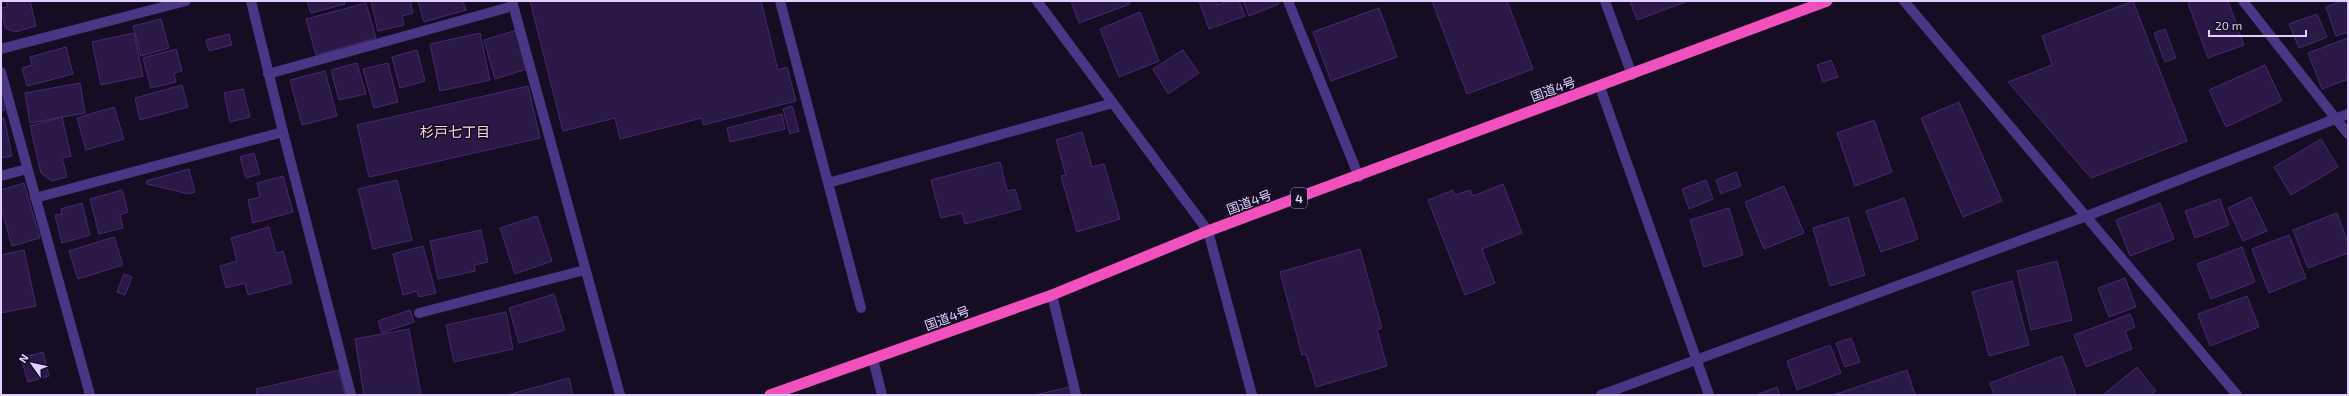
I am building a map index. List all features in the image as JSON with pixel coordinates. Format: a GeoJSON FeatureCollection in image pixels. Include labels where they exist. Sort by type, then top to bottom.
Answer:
{"type":"FeatureCollection","features":[{"type":"Feature","properties":{"kind":"highway","name":"国道4号"},"geometry":{"type":"LineString","coordinates":[[770,395],[1052,295],[1208,231],[1359,177],[1827,1]]}},
{"type":"Feature","properties":{"kind":"street"},"geometry":{"type":"LineString","coordinates":[[1,49],[186,1]]}},
{"type":"Feature","properties":{"kind":"street"},"geometry":{"type":"LineString","coordinates":[[251,1],[268,74],[351,395]]}},
{"type":"Feature","properties":{"kind":"street"},"geometry":{"type":"LineString","coordinates":[[780,1],[861,308]]}},
{"type":"Feature","properties":{"kind":"street"},"geometry":{"type":"LineString","coordinates":[[1037,1],[1208,231],[1252,395]]}},
{"type":"Feature","properties":{"kind":"street"},"geometry":{"type":"LineString","coordinates":[[1288,1],[1359,177]]}},
{"type":"Feature","properties":{"kind":"street"},"geometry":{"type":"LineString","coordinates":[[1605,1],[1632,75]]}},
{"type":"Feature","properties":{"kind":"street"},"geometry":{"type":"LineString","coordinates":[[1904,1],[2084,217],[2237,395]]}},
{"type":"Feature","properties":{"kind":"street"},"geometry":{"type":"LineString","coordinates":[[2243,1],[2348,134]]}},
{"type":"Feature","properties":{"kind":"street"},"geometry":{"type":"LineString","coordinates":[[268,74],[512,4],[620,395]]}},
{"type":"Feature","properties":{"kind":"street"},"geometry":{"type":"LineString","coordinates":[[1,72],[34,198],[90,395]]}},
{"type":"Feature","properties":{"kind":"street"},"geometry":{"type":"LineString","coordinates":[[1600,87],[1709,395]]}},
{"type":"Feature","properties":{"kind":"street"},"geometry":{"type":"LineString","coordinates":[[828,182],[1113,103]]}},
{"type":"Feature","properties":{"kind":"street"},"geometry":{"type":"LineString","coordinates":[[1601,395],[2084,217],[2348,114]]}},
{"type":"Feature","properties":{"kind":"street"},"geometry":{"type":"LineString","coordinates":[[34,198],[283,132]]}},
{"type":"Feature","properties":{"kind":"street"},"geometry":{"type":"LineString","coordinates":[[1,176],[27,169]]}},
{"type":"Feature","properties":{"kind":"street"},"geometry":{"type":"LineString","coordinates":[[419,313],[585,270]]}},
{"type":"Feature","properties":{"kind":"street"},"geometry":{"type":"LineString","coordinates":[[1052,295],[1076,395]]}},
{"type":"Feature","properties":{"kind":"street"},"geometry":{"type":"LineString","coordinates":[[873,359],[882,395]]}},
{"type":"Feature","properties":{"kind":"building"},"geometry":{"type":"Polygon","coordinates":[[[6,1],[30,1],[36,26],[15,32],[5,28],[1,8],[8,7],[6,1]]]}},
{"type":"Feature","properties":{"kind":"building"},"geometry":{"type":"Polygon","coordinates":[[[307,1],[344,1],[345,4],[311,13],[307,1]]]}},
{"type":"Feature","properties":{"kind":"building"},"geometry":{"type":"Polygon","coordinates":[[[410,1],[413,13],[402,16],[404,25],[378,31],[371,2],[410,1]]]}},
{"type":"Feature","properties":{"kind":"building"},"geometry":{"type":"Polygon","coordinates":[[[418,1],[463,1],[466,10],[424,22],[418,1]]]}},
{"type":"Feature","properties":{"kind":"building"},"geometry":{"type":"Polygon","coordinates":[[[530,1],[761,1],[778,70],[787,67],[796,101],[703,125],[702,118],[620,139],[615,118],[563,131],[530,1]]]}},
{"type":"Feature","properties":{"kind":"building"},"geometry":{"type":"Polygon","coordinates":[[[1071,1],[1129,1],[1130,4],[1079,23],[1071,1]]]}},
{"type":"Feature","properties":{"kind":"building"},"geometry":{"type":"Polygon","coordinates":[[[1199,1],[1215,1],[1217,5],[1228,1],[1239,1],[1245,16],[1209,29],[1199,1]]]}},
{"type":"Feature","properties":{"kind":"building"},"geometry":{"type":"Polygon","coordinates":[[[1243,1],[1278,1],[1279,4],[1249,16],[1243,1]]]}},
{"type":"Feature","properties":{"kind":"building"},"geometry":{"type":"Polygon","coordinates":[[[1432,1],[1507,1],[1533,69],[1467,94],[1432,1]]]}},
{"type":"Feature","properties":{"kind":"building"},"geometry":{"type":"Polygon","coordinates":[[[1630,1],[1688,1],[1637,20],[1630,1]]]}},
{"type":"Feature","properties":{"kind":"building"},"geometry":{"type":"Polygon","coordinates":[[[2133,1],[2187,141],[2091,178],[2008,82],[2052,65],[2042,36],[2133,1]]]}},
{"type":"Feature","properties":{"kind":"building"},"geometry":{"type":"Polygon","coordinates":[[[2193,1],[2228,1],[2244,45],[2208,58],[2188,3],[2193,1]]]}},
{"type":"Feature","properties":{"kind":"building"},"geometry":{"type":"Polygon","coordinates":[[[2342,1],[2348,1],[2348,32],[2336,36],[2326,7],[2342,1]]]}},
{"type":"Feature","properties":{"kind":"building"},"geometry":{"type":"Polygon","coordinates":[[[366,3],[376,38],[316,55],[306,19],[366,3]]]}},
{"type":"Feature","properties":{"kind":"building"},"geometry":{"type":"Polygon","coordinates":[[[1379,8],[1397,57],[1331,81],[1313,32],[1379,8]]]}},
{"type":"Feature","properties":{"kind":"building"},"geometry":{"type":"Polygon","coordinates":[[[1140,12],[1159,61],[1119,77],[1100,29],[1140,12]]]}},
{"type":"Feature","properties":{"kind":"building"},"geometry":{"type":"Polygon","coordinates":[[[2317,14],[2327,37],[2299,48],[2289,24],[2317,14]]]}},
{"type":"Feature","properties":{"kind":"building"},"geometry":{"type":"Polygon","coordinates":[[[161,19],[169,48],[141,56],[133,26],[161,19]]]}},
{"type":"Feature","properties":{"kind":"building"},"geometry":{"type":"Polygon","coordinates":[[[2165,29],[2176,58],[2165,62],[2154,33],[2165,29]]]}},
{"type":"Feature","properties":{"kind":"building"},"geometry":{"type":"Polygon","coordinates":[[[517,30],[527,69],[495,79],[484,40],[517,30]]]}},
{"type":"Feature","properties":{"kind":"building"},"geometry":{"type":"Polygon","coordinates":[[[134,33],[143,76],[101,85],[92,42],[134,33]]]}},
{"type":"Feature","properties":{"kind":"building"},"geometry":{"type":"Polygon","coordinates":[[[480,33],[490,80],[440,91],[430,44],[480,33]]]}},
{"type":"Feature","properties":{"kind":"building"},"geometry":{"type":"Polygon","coordinates":[[[229,34],[232,45],[209,51],[206,40],[229,34]]]}},
{"type":"Feature","properties":{"kind":"building"},"geometry":{"type":"Polygon","coordinates":[[[2348,38],[2348,79],[2322,89],[2308,53],[2348,38]]]}},
{"type":"Feature","properties":{"kind":"building"},"geometry":{"type":"Polygon","coordinates":[[[66,47],[73,74],[27,86],[22,68],[32,65],[30,57],[66,47]]]}},
{"type":"Feature","properties":{"kind":"building"},"geometry":{"type":"Polygon","coordinates":[[[176,49],[182,71],[174,73],[176,82],[151,88],[143,58],[176,49]]]}},
{"type":"Feature","properties":{"kind":"building"},"geometry":{"type":"Polygon","coordinates":[[[417,50],[425,81],[400,88],[392,57],[417,50]]]}},
{"type":"Feature","properties":{"kind":"building"},"geometry":{"type":"Polygon","coordinates":[[[1183,50],[1199,73],[1168,94],[1153,69],[1183,50]]]}},
{"type":"Feature","properties":{"kind":"building"},"geometry":{"type":"Polygon","coordinates":[[[1831,60],[1838,77],[1823,82],[1817,65],[1831,60]]]}},
{"type":"Feature","properties":{"kind":"building"},"geometry":{"type":"Polygon","coordinates":[[[357,63],[366,94],[339,100],[331,70],[357,63]]]}},
{"type":"Feature","properties":{"kind":"building"},"geometry":{"type":"Polygon","coordinates":[[[388,63],[398,102],[374,108],[363,69],[388,63]]]}},
{"type":"Feature","properties":{"kind":"building"},"geometry":{"type":"Polygon","coordinates":[[[2265,65],[2282,101],[2226,127],[2209,90],[2265,65]]]}},
{"type":"Feature","properties":{"kind":"building"},"geometry":{"type":"Polygon","coordinates":[[[325,71],[337,116],[302,125],[290,80],[325,71]]]}},
{"type":"Feature","properties":{"kind":"building"},"geometry":{"type":"Polygon","coordinates":[[[80,83],[85,113],[30,123],[25,93],[80,83]]]}},
{"type":"Feature","properties":{"kind":"building"},"geometry":{"type":"Polygon","coordinates":[[[182,85],[188,107],[140,120],[135,98],[182,85]]]}},
{"type":"Feature","properties":{"kind":"building"},"geometry":{"type":"Polygon","coordinates":[[[528,86],[540,138],[369,177],[357,125],[528,86]]]}},
{"type":"Feature","properties":{"kind":"building"},"geometry":{"type":"Polygon","coordinates":[[[243,89],[250,117],[230,122],[224,93],[243,89]]]}},
{"type":"Feature","properties":{"kind":"building"},"geometry":{"type":"Polygon","coordinates":[[[1,96],[5,110],[1,111],[1,96]]]}},
{"type":"Feature","properties":{"kind":"building"},"geometry":{"type":"Polygon","coordinates":[[[1959,102],[2002,201],[1963,217],[1921,118],[1959,102]]]}},
{"type":"Feature","properties":{"kind":"building"},"geometry":{"type":"Polygon","coordinates":[[[792,106],[799,131],[790,134],[783,109],[792,106]]]}},
{"type":"Feature","properties":{"kind":"building"},"geometry":{"type":"Polygon","coordinates":[[[114,107],[124,139],[86,150],[77,118],[114,107]]]}},
{"type":"Feature","properties":{"kind":"building"},"geometry":{"type":"Polygon","coordinates":[[[782,114],[785,129],[730,142],[727,128],[782,114]]]}},
{"type":"Feature","properties":{"kind":"building"},"geometry":{"type":"Polygon","coordinates":[[[62,117],[71,156],[62,158],[67,177],[52,181],[41,173],[30,126],[62,117]]]}},
{"type":"Feature","properties":{"kind":"building"},"geometry":{"type":"Polygon","coordinates":[[[4,118],[12,156],[1,158],[1,119],[4,118]]]}},
{"type":"Feature","properties":{"kind":"building"},"geometry":{"type":"Polygon","coordinates":[[[1874,120],[1892,172],[1855,186],[1837,133],[1874,120]]]}},
{"type":"Feature","properties":{"kind":"building"},"geometry":{"type":"Polygon","coordinates":[[[1082,132],[1092,167],[1104,164],[1120,219],[1077,232],[1061,176],[1066,175],[1056,140],[1082,132]]]}},
{"type":"Feature","properties":{"kind":"building"},"geometry":{"type":"Polygon","coordinates":[[[2321,139],[2338,167],[2291,195],[2274,167],[2321,139]]]}},
{"type":"Feature","properties":{"kind":"building"},"geometry":{"type":"Polygon","coordinates":[[[254,153],[260,174],[246,178],[240,157],[254,153]]]}},
{"type":"Feature","properties":{"kind":"building"},"geometry":{"type":"Polygon","coordinates":[[[1000,162],[1007,191],[1015,189],[1021,209],[965,224],[962,213],[941,218],[931,180],[1000,162]]]}},
{"type":"Feature","properties":{"kind":"building"},"geometry":{"type":"Polygon","coordinates":[[[189,169],[195,192],[189,194],[147,184],[146,181],[189,169]]]}},
{"type":"Feature","properties":{"kind":"building"},"geometry":{"type":"Polygon","coordinates":[[[1736,172],[1741,186],[1721,194],[1716,180],[1736,172]]]}},
{"type":"Feature","properties":{"kind":"building"},"geometry":{"type":"Polygon","coordinates":[[[283,176],[293,212],[253,223],[248,200],[260,197],[257,183],[283,176]]]}},
{"type":"Feature","properties":{"kind":"building"},"geometry":{"type":"Polygon","coordinates":[[[397,180],[412,240],[373,249],[358,189],[397,180]]]}},
{"type":"Feature","properties":{"kind":"building"},"geometry":{"type":"Polygon","coordinates":[[[1706,180],[1713,199],[1689,209],[1682,189],[1706,180]]]}},
{"type":"Feature","properties":{"kind":"building"},"geometry":{"type":"Polygon","coordinates":[[[24,183],[40,238],[12,246],[1,207],[1,190],[24,183]]]}},
{"type":"Feature","properties":{"kind":"building"},"geometry":{"type":"Polygon","coordinates":[[[1503,184],[1522,233],[1482,249],[1495,283],[1465,295],[1428,200],[1453,190],[1455,195],[1470,190],[1473,196],[1503,184]]]}},
{"type":"Feature","properties":{"kind":"building"},"geometry":{"type":"Polygon","coordinates":[[[1784,186],[1804,233],[1764,249],[1745,202],[1784,186]]]}},
{"type":"Feature","properties":{"kind":"building"},"geometry":{"type":"Polygon","coordinates":[[[122,190],[128,212],[120,215],[123,228],[99,234],[90,199],[122,190]]]}},
{"type":"Feature","properties":{"kind":"building"},"geometry":{"type":"Polygon","coordinates":[[[2251,197],[2267,231],[2243,241],[2228,208],[2251,197]]]}},
{"type":"Feature","properties":{"kind":"building"},"geometry":{"type":"Polygon","coordinates":[[[1904,198],[1918,239],[1881,252],[1866,211],[1904,198]]]}},
{"type":"Feature","properties":{"kind":"building"},"geometry":{"type":"Polygon","coordinates":[[[2220,199],[2229,225],[2195,238],[2185,211],[2220,199]]]}},
{"type":"Feature","properties":{"kind":"building"},"geometry":{"type":"Polygon","coordinates":[[[82,203],[90,235],[62,243],[55,215],[62,214],[61,209],[82,203]]]}},
{"type":"Feature","properties":{"kind":"building"},"geometry":{"type":"Polygon","coordinates":[[[2160,203],[2174,239],[2130,256],[2116,220],[2160,203]]]}},
{"type":"Feature","properties":{"kind":"building"},"geometry":{"type":"Polygon","coordinates":[[[1729,208],[1743,255],[1704,267],[1690,220],[1729,208]]]}},
{"type":"Feature","properties":{"kind":"building"},"geometry":{"type":"Polygon","coordinates":[[[2337,213],[2348,243],[2348,253],[2308,268],[2293,230],[2337,213]]]}},
{"type":"Feature","properties":{"kind":"building"},"geometry":{"type":"Polygon","coordinates":[[[537,216],[552,261],[515,274],[500,228],[537,216]]]}},
{"type":"Feature","properties":{"kind":"building"},"geometry":{"type":"Polygon","coordinates":[[[1848,217],[1865,275],[1830,286],[1813,228],[1848,217]]]}},
{"type":"Feature","properties":{"kind":"building"},"geometry":{"type":"Polygon","coordinates":[[[269,227],[276,253],[283,251],[292,283],[248,295],[245,283],[226,288],[220,266],[237,261],[231,238],[269,227]]]}},
{"type":"Feature","properties":{"kind":"building"},"geometry":{"type":"Polygon","coordinates":[[[481,230],[488,262],[474,265],[475,271],[438,279],[430,241],[481,230]]]}},
{"type":"Feature","properties":{"kind":"building"},"geometry":{"type":"Polygon","coordinates":[[[2289,235],[2306,278],[2269,293],[2252,249],[2289,235]]]}},
{"type":"Feature","properties":{"kind":"building"},"geometry":{"type":"Polygon","coordinates":[[[114,237],[123,265],[78,279],[69,251],[114,237]]]}},
{"type":"Feature","properties":{"kind":"building"},"geometry":{"type":"Polygon","coordinates":[[[423,246],[436,293],[419,297],[417,291],[403,295],[393,254],[423,246]]]}},
{"type":"Feature","properties":{"kind":"building"},"geometry":{"type":"Polygon","coordinates":[[[2242,247],[2255,282],[2211,299],[2197,264],[2242,247]]]}},
{"type":"Feature","properties":{"kind":"building"},"geometry":{"type":"Polygon","coordinates":[[[1360,249],[1382,328],[1377,330],[1387,366],[1316,387],[1306,354],[1302,355],[1280,272],[1360,249]]]}},
{"type":"Feature","properties":{"kind":"building"},"geometry":{"type":"Polygon","coordinates":[[[24,250],[36,306],[1,313],[1,255],[24,250]]]}},
{"type":"Feature","properties":{"kind":"building"},"geometry":{"type":"Polygon","coordinates":[[[2057,261],[2072,320],[2031,330],[2017,271],[2057,261]]]}},
{"type":"Feature","properties":{"kind":"building"},"geometry":{"type":"Polygon","coordinates":[[[124,274],[132,277],[125,295],[117,292],[124,274]]]}},
{"type":"Feature","properties":{"kind":"building"},"geometry":{"type":"Polygon","coordinates":[[[2125,278],[2136,307],[2109,317],[2098,288],[2125,278]]]}},
{"type":"Feature","properties":{"kind":"building"},"geometry":{"type":"Polygon","coordinates":[[[2012,281],[2029,345],[1989,356],[1972,292],[2012,281]]]}},
{"type":"Feature","properties":{"kind":"building"},"geometry":{"type":"Polygon","coordinates":[[[554,294],[565,330],[519,343],[509,308],[554,294]]]}},
{"type":"Feature","properties":{"kind":"building"},"geometry":{"type":"Polygon","coordinates":[[[2247,296],[2259,327],[2210,346],[2198,314],[2247,296]]]}},
{"type":"Feature","properties":{"kind":"building"},"geometry":{"type":"Polygon","coordinates":[[[410,310],[414,322],[382,333],[378,321],[410,310]]]}},
{"type":"Feature","properties":{"kind":"building"},"geometry":{"type":"Polygon","coordinates":[[[506,312],[513,349],[454,362],[446,325],[506,312]]]}},
{"type":"Feature","properties":{"kind":"building"},"geometry":{"type":"Polygon","coordinates":[[[2130,314],[2135,327],[2125,331],[2132,349],[2086,367],[2074,335],[2130,314]]]}},
{"type":"Feature","properties":{"kind":"building"},"geometry":{"type":"Polygon","coordinates":[[[409,329],[421,395],[364,395],[355,339],[409,329]]]}},
{"type":"Feature","properties":{"kind":"building"},"geometry":{"type":"Polygon","coordinates":[[[1851,338],[1860,362],[1845,367],[1836,343],[1851,338]]]}},
{"type":"Feature","properties":{"kind":"building"},"geometry":{"type":"Polygon","coordinates":[[[1830,345],[1841,373],[1797,390],[1787,361],[1830,345]]]}},
{"type":"Feature","properties":{"kind":"building"},"geometry":{"type":"Polygon","coordinates":[[[43,352],[49,376],[28,382],[21,358],[43,352]]]}},
{"type":"Feature","properties":{"kind":"building"},"geometry":{"type":"Polygon","coordinates":[[[2062,356],[2076,395],[1994,395],[1990,383],[2062,356]]]}},
{"type":"Feature","properties":{"kind":"building"},"geometry":{"type":"Polygon","coordinates":[[[2137,367],[2156,391],[2150,395],[2103,395],[2137,367]]]}},
{"type":"Feature","properties":{"kind":"building"},"geometry":{"type":"Polygon","coordinates":[[[339,370],[345,395],[257,395],[256,389],[339,370]]]}},
{"type":"Feature","properties":{"kind":"building"},"geometry":{"type":"Polygon","coordinates":[[[1907,370],[1915,395],[1833,395],[1907,370]]]}},
{"type":"Feature","properties":{"kind":"building"},"geometry":{"type":"Polygon","coordinates":[[[569,378],[573,395],[507,395],[569,378]]]}},
{"type":"Feature","properties":{"kind":"building"},"geometry":{"type":"Polygon","coordinates":[[[1070,387],[1072,395],[1035,395],[1070,387]]]}},
{"type":"Feature","properties":{"kind":"building"},"geometry":{"type":"Polygon","coordinates":[[[1777,387],[1780,395],[1756,395],[1777,387]]]}},
{"type":"Feature","properties":{"kind":"district","name":"杉戸七丁目"},"geometry":{"type":"Point","coordinates":[455,131]}}]}
